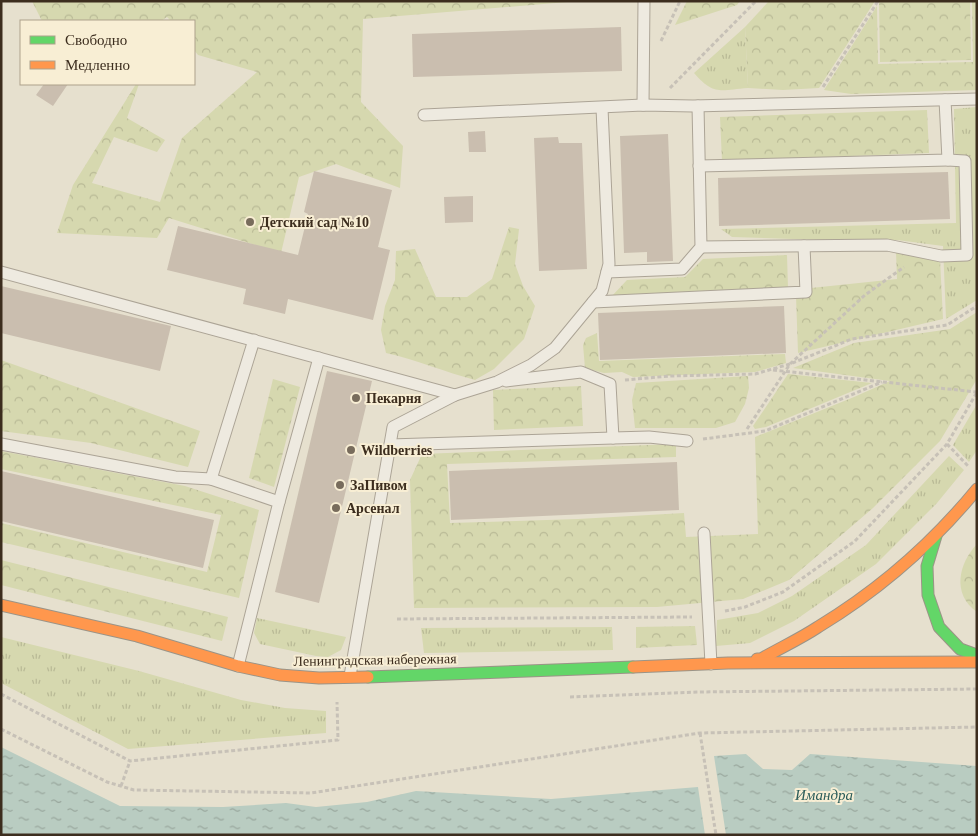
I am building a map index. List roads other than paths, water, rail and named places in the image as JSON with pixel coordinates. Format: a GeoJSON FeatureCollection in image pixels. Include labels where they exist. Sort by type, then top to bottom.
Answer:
{"type":"FeatureCollection","features":[{"type":"Feature","properties":{"kind":"main road"},"geometry":{"type":"LineString","coordinates":[[728,663],[761,658],[819,628],[870,592],[936,536],[977,489]]}},
{"type":"Feature","properties":{"kind":"main road"},"geometry":{"type":"LineString","coordinates":[[936,536],[927,566],[928,596],[939,627],[960,649],[977,655]]}},
{"type":"Feature","properties":{"kind":"main road","name":"Ленинградская набережная"},"geometry":{"type":"LineString","coordinates":[[1,604],[137,636],[238,666],[280,675],[319,678],[504,673],[728,663]]}},
{"type":"Feature","properties":{"kind":"main road"},"geometry":{"type":"LineString","coordinates":[[728,663],[977,662]]}},
{"type":"Feature","properties":{"kind":"lane"},"geometry":{"type":"LineString","coordinates":[[644,1],[648,105]]}},
{"type":"Feature","properties":{"kind":"lane"},"geometry":{"type":"LineString","coordinates":[[424,115],[648,105],[698,106],[977,99]]}},
{"type":"Feature","properties":{"kind":"lane"},"geometry":{"type":"LineString","coordinates":[[946,100],[948,160]]}},
{"type":"Feature","properties":{"kind":"lane"},"geometry":{"type":"LineString","coordinates":[[608,272],[682,269],[701,247],[698,106]]}},
{"type":"Feature","properties":{"kind":"lane"},"geometry":{"type":"LineString","coordinates":[[350,676],[393,427],[455,395],[497,382],[532,365],[555,348],[602,290],[609,264],[602,108]]}},
{"type":"Feature","properties":{"kind":"lane"},"geometry":{"type":"LineString","coordinates":[[699,166],[965,161],[967,255],[941,256],[888,245],[701,247]]}},
{"type":"Feature","properties":{"kind":"lane"},"geometry":{"type":"LineString","coordinates":[[593,302],[806,292],[804,246]]}},
{"type":"Feature","properties":{"kind":"lane"},"geometry":{"type":"LineString","coordinates":[[1,272],[455,395]]}},
{"type":"Feature","properties":{"kind":"lane"},"geometry":{"type":"LineString","coordinates":[[211,479],[254,340]]}},
{"type":"Feature","properties":{"kind":"lane"},"geometry":{"type":"LineString","coordinates":[[238,666],[279,502],[319,358]]}},
{"type":"Feature","properties":{"kind":"lane"},"geometry":{"type":"LineString","coordinates":[[497,382],[581,372],[606,382],[610,384],[613,438]]}},
{"type":"Feature","properties":{"kind":"lane"},"geometry":{"type":"LineString","coordinates":[[390,445],[650,437],[687,441]]}},
{"type":"Feature","properties":{"kind":"lane"},"geometry":{"type":"LineString","coordinates":[[1,444],[175,478],[211,479],[279,502]]}},
{"type":"Feature","properties":{"kind":"lane"},"geometry":{"type":"LineString","coordinates":[[704,534],[711,664]]}},
{"type":"Feature","properties":{"kind":"water"},"geometry":{"type":"Polygon","coordinates":[[[1,747],[120,806],[223,807],[286,803],[316,807],[367,802],[416,791],[551,799],[698,787],[705,835],[1,835],[1,747]]]}},
{"type":"Feature","properties":{"kind":"water","name":"Имандра"},"geometry":{"type":"Polygon","coordinates":[[[746,754],[763,769],[792,770],[810,754],[977,766],[977,835],[726,835],[714,756],[746,754]]]}},
{"type":"Feature","properties":{"kind":"place","name":"Детский сад №10"},"geometry":{"type":"Point","coordinates":[250,222]}},
{"type":"Feature","properties":{"kind":"place","name":"Пекарня"},"geometry":{"type":"Point","coordinates":[356,398]}},
{"type":"Feature","properties":{"kind":"place","name":"Wildberries"},"geometry":{"type":"Point","coordinates":[351,450]}},
{"type":"Feature","properties":{"kind":"place","name":"ЗаПивом"},"geometry":{"type":"Point","coordinates":[340,485]}},
{"type":"Feature","properties":{"kind":"place","name":"Арсенал"},"geometry":{"type":"Point","coordinates":[336,508]}}]}
